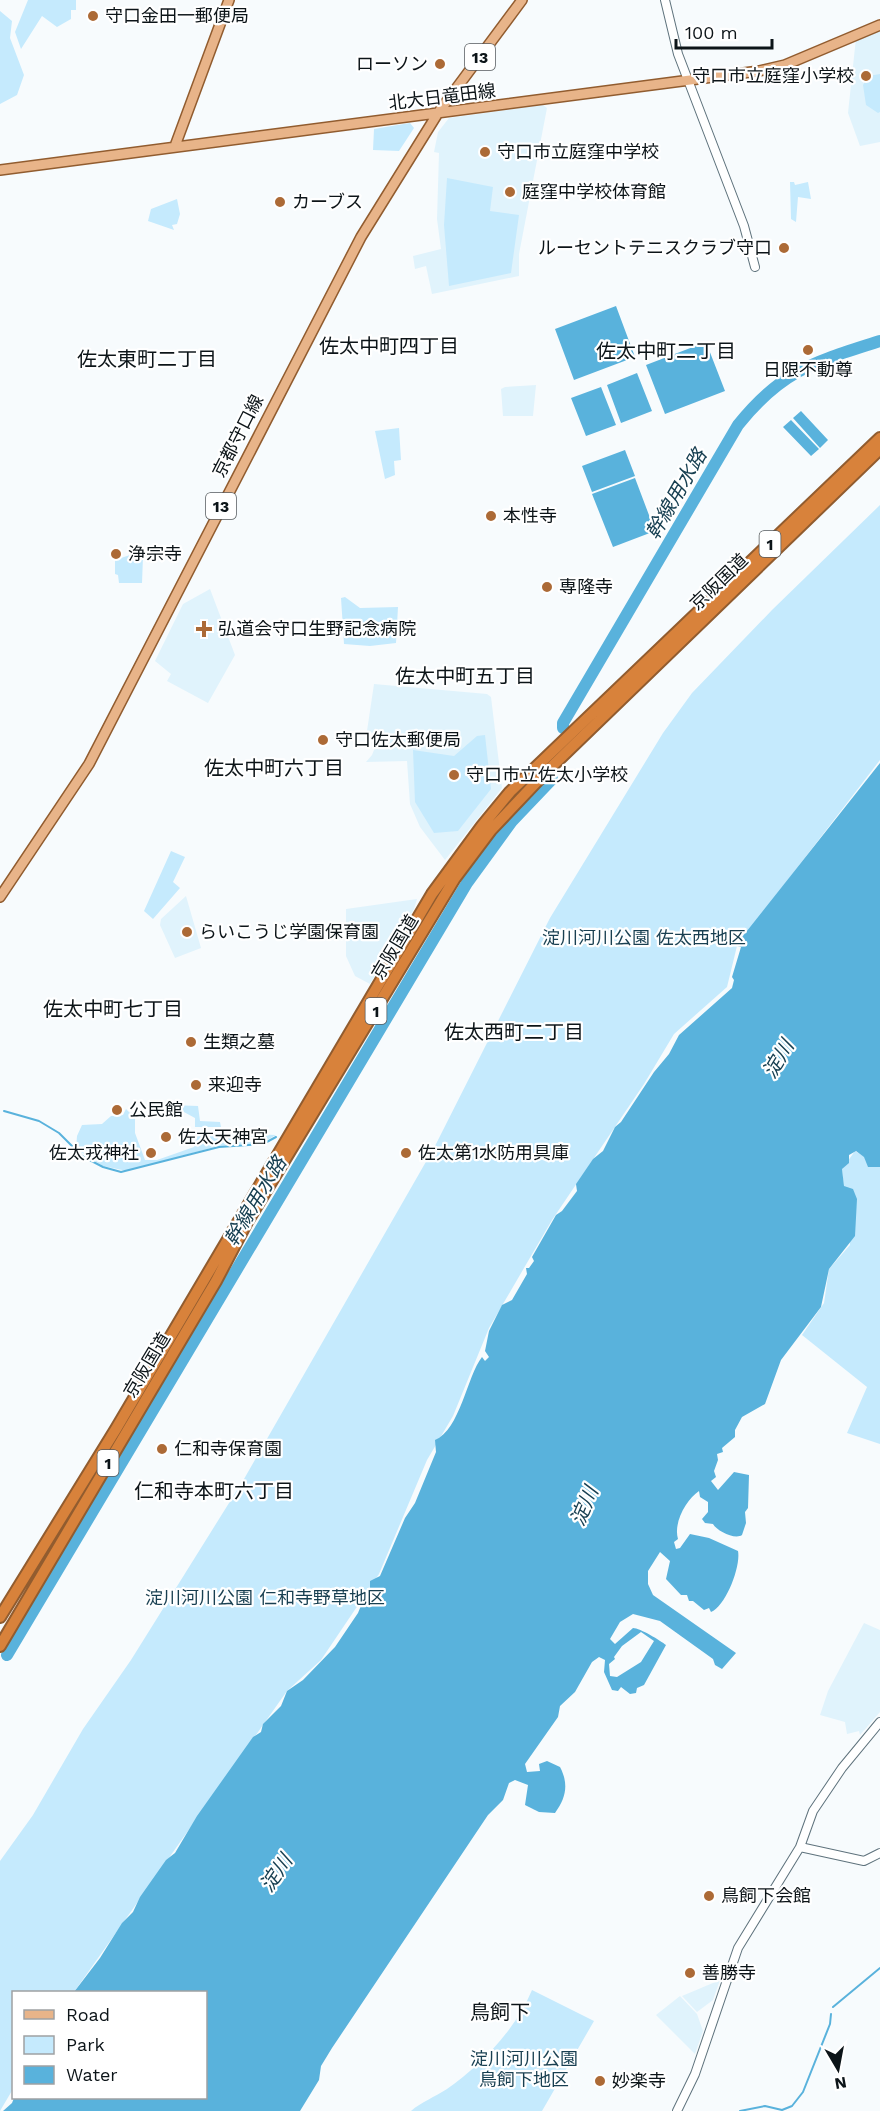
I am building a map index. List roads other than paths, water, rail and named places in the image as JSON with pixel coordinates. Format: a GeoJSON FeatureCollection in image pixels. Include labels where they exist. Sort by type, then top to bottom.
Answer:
{"type":"FeatureCollection","features":[{"type":"Feature","properties":{"kind":"highway","name":"京阪国道"},"geometry":{"type":"LineString","coordinates":[[0,1646],[216,1281],[247,1222],[455,878],[511,808],[880,436]]}},
{"type":"Feature","properties":{"kind":"highway","name":"京阪国道"},"geometry":{"type":"LineString","coordinates":[[0,1617],[134,1399],[432,894],[510,792],[664,653],[880,449]]}},
{"type":"Feature","properties":{"kind":"main road"},"geometry":{"type":"LineString","coordinates":[[175,146],[230,0]]}},
{"type":"Feature","properties":{"kind":"main road","name":"京都守口線"},"geometry":{"type":"LineString","coordinates":[[0,897],[89,764],[361,237],[438,113],[522,0]]}},
{"type":"Feature","properties":{"kind":"main road","name":"北大日竜田線"},"geometry":{"type":"LineString","coordinates":[[0,170],[759,72],[785,65],[880,25]]}},
{"type":"Feature","properties":{"kind":"street"},"geometry":{"type":"LineString","coordinates":[[665,0],[676,47],[744,226],[755,267]]}},
{"type":"Feature","properties":{"kind":"street"},"geometry":{"type":"LineString","coordinates":[[677,2111],[695,2074],[738,1948],[800,1847],[813,1811],[842,1768],[880,1722]]}},
{"type":"Feature","properties":{"kind":"street"},"geometry":{"type":"LineString","coordinates":[[800,1847],[864,1861],[880,1853]]}},
{"type":"Feature","properties":{"kind":"water"},"geometry":{"type":"Polygon","coordinates":[[[616,306],[635,357],[574,380],[555,329],[616,306]]]}},
{"type":"Feature","properties":{"kind":"water"},"geometry":{"type":"Polygon","coordinates":[[[706,342],[725,391],[665,414],[646,365],[706,342]]]}},
{"type":"Feature","properties":{"kind":"water"},"geometry":{"type":"Polygon","coordinates":[[[637,373],[652,411],[621,423],[607,385],[637,373]]]}},
{"type":"Feature","properties":{"kind":"water"},"geometry":{"type":"Polygon","coordinates":[[[601,387],[616,425],[586,436],[571,398],[601,387]]]}},
{"type":"Feature","properties":{"kind":"water"},"geometry":{"type":"Polygon","coordinates":[[[801,411],[828,440],[820,448],[793,418],[801,411]]]}},
{"type":"Feature","properties":{"kind":"water"},"geometry":{"type":"Polygon","coordinates":[[[791,420],[819,449],[811,456],[783,427],[791,420]]]}},
{"type":"Feature","properties":{"kind":"water"},"geometry":{"type":"Polygon","coordinates":[[[625,450],[635,476],[592,492],[582,466],[625,450]]]}},
{"type":"Feature","properties":{"kind":"water"},"geometry":{"type":"Polygon","coordinates":[[[635,478],[655,531],[613,547],[592,494],[635,478]]]}},
{"type":"Feature","properties":{"kind":"water","name":"淀川"},"geometry":{"type":"Polygon","coordinates":[[[880,763],[880,1167],[868,1167],[864,1157],[856,1151],[849,1155],[849,1163],[842,1169],[844,1186],[853,1189],[857,1199],[855,1236],[829,1269],[821,1307],[781,1360],[765,1404],[742,1417],[735,1430],[735,1437],[722,1448],[723,1452],[717,1454],[718,1460],[714,1471],[716,1477],[711,1481],[718,1490],[734,1472],[749,1475],[748,1508],[745,1512],[746,1523],[742,1535],[731,1536],[713,1524],[705,1523],[702,1519],[708,1512],[708,1502],[700,1497],[699,1491],[690,1499],[679,1518],[678,1539],[674,1542],[676,1549],[680,1548],[690,1534],[709,1538],[738,1551],[735,1575],[727,1594],[717,1608],[711,1612],[709,1608],[704,1610],[693,1601],[689,1601],[687,1595],[681,1595],[666,1579],[670,1561],[660,1552],[648,1571],[648,1584],[653,1595],[736,1653],[722,1669],[715,1665],[713,1659],[660,1621],[633,1614],[620,1622],[610,1639],[615,1644],[633,1628],[645,1632],[666,1645],[644,1685],[637,1688],[636,1693],[630,1694],[621,1687],[618,1691],[612,1690],[604,1672],[605,1660],[599,1657],[592,1662],[575,1692],[560,1706],[558,1717],[525,1764],[527,1772],[540,1771],[539,1764],[547,1761],[560,1767],[565,1779],[565,1791],[559,1807],[555,1813],[539,1812],[525,1805],[528,1785],[515,1780],[509,1783],[503,1800],[488,1815],[332,2048],[321,2066],[319,2080],[300,2111],[3,2111],[14,2099],[207,2099],[207,1991],[75,1991],[100,1958],[122,1923],[133,1912],[140,1897],[166,1860],[175,1853],[197,1816],[253,1737],[261,1732],[263,1724],[281,1706],[287,1691],[303,1680],[335,1647],[358,1613],[364,1598],[370,1595],[370,1581],[380,1576],[405,1518],[415,1503],[436,1452],[435,1440],[451,1425],[482,1357],[485,1361],[489,1357],[485,1351],[489,1331],[502,1305],[512,1300],[527,1274],[526,1268],[529,1268],[534,1261],[532,1257],[556,1215],[562,1211],[577,1191],[576,1184],[593,1159],[603,1151],[615,1127],[621,1122],[654,1072],[669,1054],[679,1035],[732,988],[734,980],[732,977],[741,947],[737,946],[880,763]],[[641,1632],[622,1646],[614,1657],[615,1659],[609,1664],[610,1676],[617,1677],[641,1662],[654,1641],[641,1632]]]}},
{"type":"Feature","properties":{"kind":"waterway","name":"幹線用水路"},"geometry":{"type":"LineString","coordinates":[[563,728],[563,723],[738,425],[754,406],[786,379],[818,362],[880,341]]}},
{"type":"Feature","properties":{"kind":"waterway","name":"幹線用水路"},"geometry":{"type":"LineString","coordinates":[[7,1655],[467,883],[512,821],[552,779]]}},
{"type":"Feature","properties":{"kind":"waterway"},"geometry":{"type":"LineString","coordinates":[[4,1111],[39,1121],[59,1133],[82,1156],[103,1167],[121,1172],[219,1147],[263,1144],[276,1137]]}},
{"type":"Feature","properties":{"kind":"waterway"},"geometry":{"type":"LineString","coordinates":[[833,2007],[880,1968]]}},
{"type":"Feature","properties":{"kind":"waterway"},"geometry":{"type":"LineString","coordinates":[[740,2111],[765,2106],[782,2110],[792,2106],[803,2092],[830,2024],[831,2014]]}},
{"type":"Feature","properties":{"kind":"place","name":"守口金田一郵便局"},"geometry":{"type":"Point","coordinates":[93,16]}},
{"type":"Feature","properties":{"kind":"place","name":"ローソン"},"geometry":{"type":"Point","coordinates":[440,64]}},
{"type":"Feature","properties":{"kind":"place","name":"守口市立庭窪小学校"},"geometry":{"type":"Point","coordinates":[866,76]}},
{"type":"Feature","properties":{"kind":"place","name":"守口市立庭窪中学校"},"geometry":{"type":"Point","coordinates":[485,152]}},
{"type":"Feature","properties":{"kind":"place","name":"庭窪中学校体育館"},"geometry":{"type":"Point","coordinates":[510,192]}},
{"type":"Feature","properties":{"kind":"place","name":"カーブス"},"geometry":{"type":"Point","coordinates":[280,202]}},
{"type":"Feature","properties":{"kind":"place","name":"ルーセントテニスクラブ守口"},"geometry":{"type":"Point","coordinates":[784,248]}},
{"type":"Feature","properties":{"kind":"place","name":"日限不動尊"},"geometry":{"type":"Point","coordinates":[808,350]}},
{"type":"Feature","properties":{"kind":"place","name":"本性寺"},"geometry":{"type":"Point","coordinates":[491,516]}},
{"type":"Feature","properties":{"kind":"place","name":"浄宗寺"},"geometry":{"type":"Point","coordinates":[116,554]}},
{"type":"Feature","properties":{"kind":"place","name":"専隆寺"},"geometry":{"type":"Point","coordinates":[547,587]}},
{"type":"Feature","properties":{"kind":"place","name":"弘道会守口生野記念病院"},"geometry":{"type":"Point","coordinates":[204,629]}},
{"type":"Feature","properties":{"kind":"place","name":"守口佐太郵便局"},"geometry":{"type":"Point","coordinates":[323,740]}},
{"type":"Feature","properties":{"kind":"place","name":"守口市立佐太小学校"},"geometry":{"type":"Point","coordinates":[454,775]}},
{"type":"Feature","properties":{"kind":"place","name":"らいこうじ学園保育園"},"geometry":{"type":"Point","coordinates":[187,932]}},
{"type":"Feature","properties":{"kind":"place","name":"生類之墓"},"geometry":{"type":"Point","coordinates":[191,1042]}},
{"type":"Feature","properties":{"kind":"place","name":"来迎寺"},"geometry":{"type":"Point","coordinates":[196,1085]}},
{"type":"Feature","properties":{"kind":"place","name":"公民館"},"geometry":{"type":"Point","coordinates":[117,1110]}},
{"type":"Feature","properties":{"kind":"place","name":"佐太天神宮"},"geometry":{"type":"Point","coordinates":[166,1137]}},
{"type":"Feature","properties":{"kind":"place","name":"佐太戎神社"},"geometry":{"type":"Point","coordinates":[151,1153]}},
{"type":"Feature","properties":{"kind":"place","name":"佐太第1水防用具庫"},"geometry":{"type":"Point","coordinates":[406,1153]}},
{"type":"Feature","properties":{"kind":"place","name":"仁和寺保育園"},"geometry":{"type":"Point","coordinates":[162,1449]}},
{"type":"Feature","properties":{"kind":"place","name":"鳥飼下会館"},"geometry":{"type":"Point","coordinates":[709,1896]}},
{"type":"Feature","properties":{"kind":"place","name":"善勝寺"},"geometry":{"type":"Point","coordinates":[690,1973]}},
{"type":"Feature","properties":{"kind":"place","name":"妙楽寺"},"geometry":{"type":"Point","coordinates":[600,2081]}},
{"type":"Feature","properties":{"kind":"district","name":"佐太中町四丁目"},"geometry":{"type":"Point","coordinates":[389,346]}},
{"type":"Feature","properties":{"kind":"district","name":"佐太中町二丁目"},"geometry":{"type":"Point","coordinates":[666,351]}},
{"type":"Feature","properties":{"kind":"district","name":"佐太東町二丁目"},"geometry":{"type":"Point","coordinates":[147,359]}},
{"type":"Feature","properties":{"kind":"district","name":"佐太中町五丁目"},"geometry":{"type":"Point","coordinates":[465,676]}},
{"type":"Feature","properties":{"kind":"district","name":"佐太中町六丁目"},"geometry":{"type":"Point","coordinates":[274,768]}},
{"type":"Feature","properties":{"kind":"district","name":"佐太中町七丁目"},"geometry":{"type":"Point","coordinates":[113,1009]}},
{"type":"Feature","properties":{"kind":"district","name":"佐太西町二丁目"},"geometry":{"type":"Point","coordinates":[514,1032]}},
{"type":"Feature","properties":{"kind":"district","name":"仁和寺本町六丁目"},"geometry":{"type":"Point","coordinates":[214,1491]}},
{"type":"Feature","properties":{"kind":"district","name":"鳥飼下"},"geometry":{"type":"Point","coordinates":[500,2012]}},
{"type":"Feature","properties":{"kind":"park label","name":"淀川河川公園 佐太西地区"},"geometry":{"type":"Point","coordinates":[644,938]}},
{"type":"Feature","properties":{"kind":"park label","name":"淀川河川公園 仁和寺野草地区"},"geometry":{"type":"Point","coordinates":[265,1598]}},
{"type":"Feature","properties":{"kind":"park label","name":"淀川河川公園 鳥飼下地区"},"geometry":{"type":"Point","coordinates":[524,2069]}}]}
